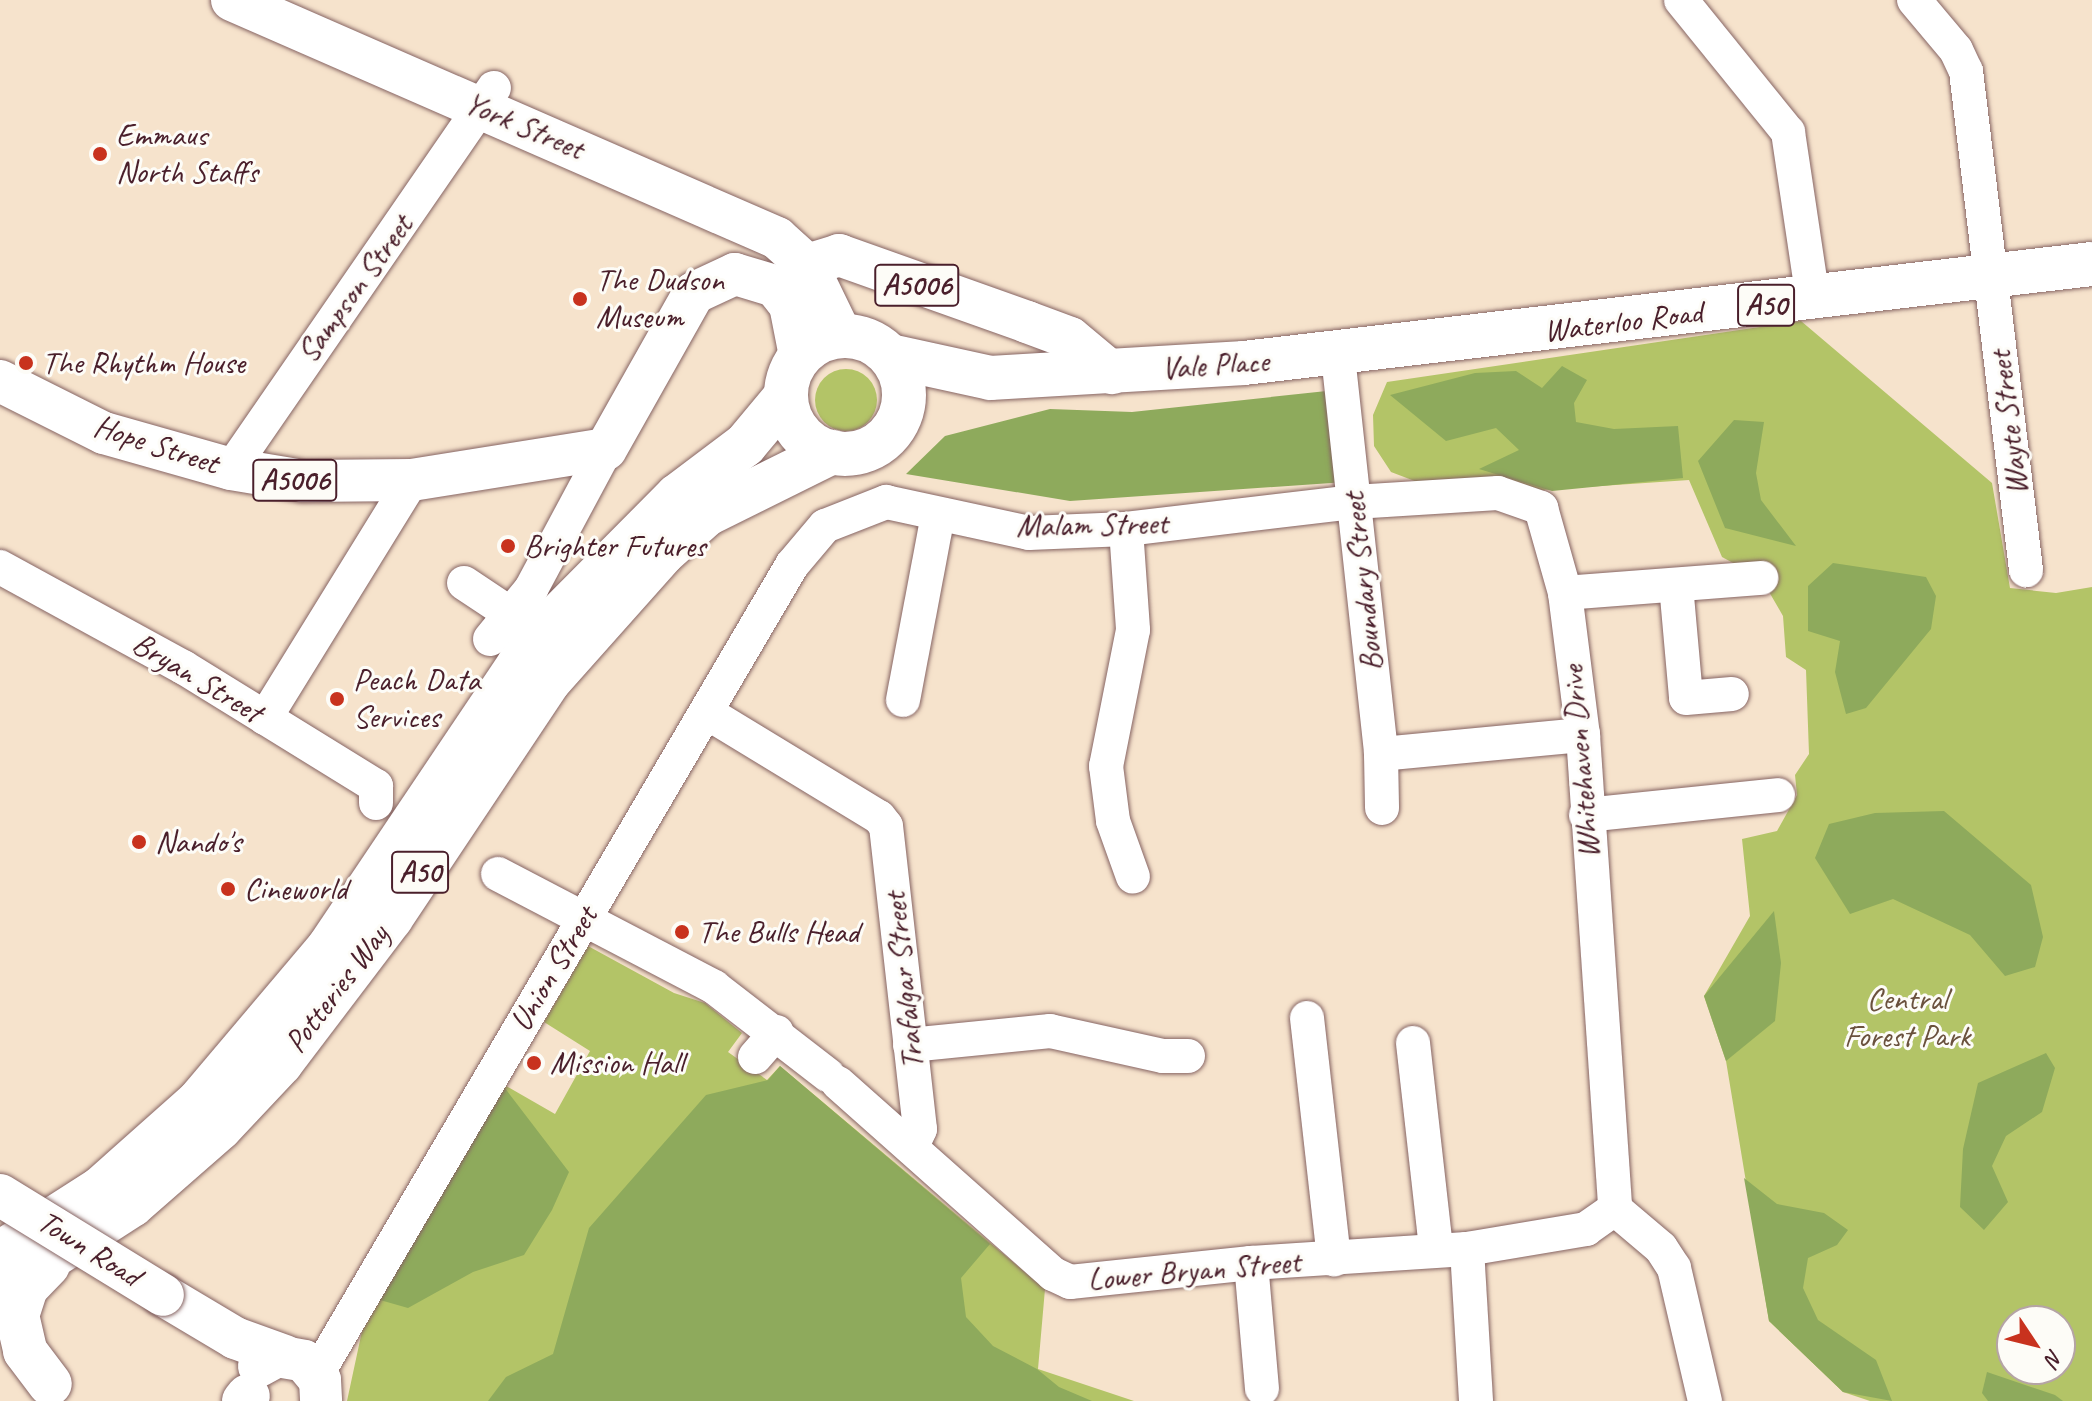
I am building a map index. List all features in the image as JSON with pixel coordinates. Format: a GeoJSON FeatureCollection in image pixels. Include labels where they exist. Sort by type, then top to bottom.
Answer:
{"type":"FeatureCollection","features":[{"type":"Feature","properties":{"kind":"highway","name":"Waterloo Road"},"geometry":{"type":"LineString","coordinates":[[1439,344],[2092,264]]}},
{"type":"Feature","properties":{"kind":"highway"},"geometry":{"type":"LineString","coordinates":[[841,335],[870,341],[890,356],[905,388],[898,419],[879,444],[864,451],[832,452],[805,440],[793,424],[793,376],[816,343],[841,335]]}},
{"type":"Feature","properties":{"kind":"highway","name":"Vale Place"},"geometry":{"type":"LineString","coordinates":[[890,356],[991,378],[1060,377],[1338,356],[1439,344]]}},
{"type":"Feature","properties":{"kind":"highway","name":"Potteries Way"},"geometry":{"type":"LineString","coordinates":[[0,1253],[100,1189],[199,1101],[329,947],[519,664],[554,620],[677,496],[745,445],[793,376]]}},
{"type":"Feature","properties":{"kind":"highway","name":"Vale Place"},"geometry":{"type":"LineString","coordinates":[[898,419],[991,378]]}},
{"type":"Feature","properties":{"kind":"highway","name":"Potteries Way"},"geometry":{"type":"LineString","coordinates":[[0,1290],[59,1256],[168,1175],[281,1063],[391,918],[549,681],[663,553],[707,514],[832,452]]}},
{"type":"Feature","properties":{"kind":"highway"},"geometry":{"type":"LineString","coordinates":[[59,1256],[26,1288],[17,1315],[25,1351],[64,1393]]}},
{"type":"Feature","properties":{"kind":"highway"},"geometry":{"type":"LineString","coordinates":[[0,1356],[64,1393]]}},
{"type":"Feature","properties":{"kind":"main road","name":"York Street"},"geometry":{"type":"LineString","coordinates":[[232,0],[489,99],[777,238],[807,265],[841,335]]}},
{"type":"Feature","properties":{"kind":"main road"},"geometry":{"type":"LineString","coordinates":[[606,449],[739,219]]}},
{"type":"Feature","properties":{"kind":"main road","name":"A5006"},"geometry":{"type":"LineString","coordinates":[[807,265],[839,255],[972,292],[1027,322],[1070,338],[1112,373]]}},
{"type":"Feature","properties":{"kind":"main road"},"geometry":{"type":"LineString","coordinates":[[694,293],[735,274],[775,286],[790,305],[793,376]]}},
{"type":"Feature","properties":{"kind":"main road"},"geometry":{"type":"LineString","coordinates":[[1027,322],[1051,343],[1060,377]]}},
{"type":"Feature","properties":{"kind":"main road","name":"Hope Street"},"geometry":{"type":"LineString","coordinates":[[0,381],[104,433],[231,469],[303,481],[412,480],[606,449]]}},
{"type":"Feature","properties":{"kind":"main road","name":"Town Road"},"geometry":{"type":"LineString","coordinates":[[0,1195],[170,1299],[308,1377]]}},
{"type":"Feature","properties":{"kind":"main road","name":"Town Road"},"geometry":{"type":"LineString","coordinates":[[170,1299],[233,1349],[248,1395]]}},
{"type":"Feature","properties":{"kind":"main road"},"geometry":{"type":"LineString","coordinates":[[248,1395],[263,1363],[308,1377]]}},
{"type":"Feature","properties":{"kind":"street"},"geometry":{"type":"LineString","coordinates":[[1681,0],[1788,132],[1813,300]]}},
{"type":"Feature","properties":{"kind":"street","name":"Wayte Street"},"geometry":{"type":"LineString","coordinates":[[1914,0],[1963,60],[2026,570]]}},
{"type":"Feature","properties":{"kind":"street","name":"Sampson Street"},"geometry":{"type":"LineString","coordinates":[[231,469],[253,432],[489,99]]}},
{"type":"Feature","properties":{"kind":"street","name":"Boundary Street"},"geometry":{"type":"LineString","coordinates":[[1338,356],[1381,754],[1382,808]]}},
{"type":"Feature","properties":{"kind":"street"},"geometry":{"type":"LineString","coordinates":[[464,583],[500,626],[531,589],[606,449]]}},
{"type":"Feature","properties":{"kind":"street"},"geometry":{"type":"LineString","coordinates":[[265,718],[412,480]]}},
{"type":"Feature","properties":{"kind":"street","name":"Whitehaven Drive"},"geometry":{"type":"LineString","coordinates":[[1354,502],[1498,493],[1541,508],[1565,593],[1583,735],[1615,1209]]}},
{"type":"Feature","properties":{"kind":"street","name":"Malam Street"},"geometry":{"type":"LineString","coordinates":[[835,520],[886,502],[1029,533],[1126,529],[1354,502]]}},
{"type":"Feature","properties":{"kind":"street"},"geometry":{"type":"LineString","coordinates":[[899,682],[938,514]]}},
{"type":"Feature","properties":{"kind":"street","name":"Union Street"},"geometry":{"type":"LineString","coordinates":[[308,1377],[706,712],[781,557],[835,520]]}},
{"type":"Feature","properties":{"kind":"street"},"geometry":{"type":"LineString","coordinates":[[1126,529],[1133,630],[1106,766],[1113,821],[1133,877]]}},
{"type":"Feature","properties":{"kind":"street","name":"Bryan Street"},"geometry":{"type":"LineString","coordinates":[[0,567],[183,667],[376,786],[376,803]]}},
{"type":"Feature","properties":{"kind":"street"},"geometry":{"type":"LineString","coordinates":[[1565,593],[1761,578]]}},
{"type":"Feature","properties":{"kind":"street"},"geometry":{"type":"LineString","coordinates":[[1676,585],[1686,698],[1732,694]]}},
{"type":"Feature","properties":{"kind":"street","name":"Trafalgar Street"},"geometry":{"type":"LineString","coordinates":[[706,712],[879,817],[889,837],[920,1129],[912,1146]]}},
{"type":"Feature","properties":{"kind":"street"},"geometry":{"type":"LineString","coordinates":[[1381,754],[1583,735]]}},
{"type":"Feature","properties":{"kind":"street"},"geometry":{"type":"LineString","coordinates":[[1586,815],[1768,804]]}},
{"type":"Feature","properties":{"kind":"street","name":"Lower Bryan Street"},"geometry":{"type":"LineString","coordinates":[[498,874],[714,987],[777,1032],[912,1146],[1053,1274],[1070,1282],[1251,1263],[1452,1248],[1586,1229],[1615,1209]]}},
{"type":"Feature","properties":{"kind":"street"},"geometry":{"type":"LineString","coordinates":[[910,1045],[1050,1031],[1140,1039],[1188,1056]]}},
{"type":"Feature","properties":{"kind":"street"},"geometry":{"type":"LineString","coordinates":[[755,1057],[777,1032]]}},
{"type":"Feature","properties":{"kind":"street"},"geometry":{"type":"LineString","coordinates":[[1300,1036],[1334,1259]]}},
{"type":"Feature","properties":{"kind":"street"},"geometry":{"type":"LineString","coordinates":[[1413,1043],[1452,1248],[1476,1401]]}},
{"type":"Feature","properties":{"kind":"street"},"geometry":{"type":"LineString","coordinates":[[1615,1209],[1661,1248],[1674,1268],[1705,1401]]}},
{"type":"Feature","properties":{"kind":"street"},"geometry":{"type":"LineString","coordinates":[[1251,1263],[1262,1389]]}},
{"type":"Feature","properties":{"kind":"green space","name":"Central Forest Park"},"geometry":{"type":"Polygon","coordinates":[[[1801,321],[1992,483],[2010,588],[2056,593],[2092,587],[2092,1401],[1870,1401],[1843,1392],[1769,1321],[1726,1061],[1704,996],[1750,916],[1742,839],[1777,831],[1797,795],[1795,775],[1809,754],[1806,670],[1786,657],[1783,616],[1761,578],[1722,557],[1689,480],[1454,496],[1391,472],[1374,446],[1373,415],[1387,382],[1801,321]]]}},
{"type":"Feature","properties":{"kind":"green space"},"geometry":{"type":"Polygon","coordinates":[[[1562,366],[1587,380],[1574,403],[1576,422],[1614,429],[1678,426],[1683,478],[1552,491],[1479,469],[1519,450],[1496,428],[1446,441],[1390,395],[1475,373],[1516,371],[1542,388],[1562,366]]]}},
{"type":"Feature","properties":{"kind":"green space"},"geometry":{"type":"Polygon","coordinates":[[[846,369],[858,371],[868,378],[875,388],[875,412],[868,422],[858,429],[846,431],[834,429],[824,422],[817,412],[815,400],[817,388],[824,378],[834,371],[846,369]]]}},
{"type":"Feature","properties":{"kind":"green space"},"geometry":{"type":"Polygon","coordinates":[[[1336,390],[1346,482],[1070,501],[906,474],[945,436],[1050,409],[1132,412],[1336,390]]]}},
{"type":"Feature","properties":{"kind":"green space"},"geometry":{"type":"Polygon","coordinates":[[[1734,420],[1764,422],[1756,473],[1761,500],[1796,546],[1725,528],[1698,461],[1734,420]]]}},
{"type":"Feature","properties":{"kind":"green space"},"geometry":{"type":"Polygon","coordinates":[[[1833,563],[1926,577],[1936,596],[1931,629],[1866,708],[1846,714],[1835,672],[1840,641],[1808,631],[1808,586],[1833,563]]]}},
{"type":"Feature","properties":{"kind":"green space"},"geometry":{"type":"Polygon","coordinates":[[[1944,811],[2031,885],[2043,937],[2035,967],[2005,976],[1970,935],[1893,899],[1850,914],[1815,858],[1829,824],[1875,813],[1944,811]]]}},
{"type":"Feature","properties":{"kind":"green space"},"geometry":{"type":"Polygon","coordinates":[[[1774,911],[1781,963],[1775,1021],[1726,1061],[1704,996],[1774,911]]]}},
{"type":"Feature","properties":{"kind":"green space"},"geometry":{"type":"Polygon","coordinates":[[[588,946],[674,993],[705,1003],[742,1033],[728,1052],[767,1080],[780,1066],[1045,1289],[1038,1369],[1134,1401],[347,1401],[362,1331],[501,1083],[555,1114],[590,1051],[544,1022],[588,946]]]}},
{"type":"Feature","properties":{"kind":"green space"},"geometry":{"type":"Polygon","coordinates":[[[2046,1053],[2055,1068],[2042,1112],[2006,1136],[1992,1166],[2008,1202],[1984,1230],[1960,1207],[1963,1149],[1978,1083],[2046,1053]]]}},
{"type":"Feature","properties":{"kind":"green space"},"geometry":{"type":"Polygon","coordinates":[[[780,1066],[990,1244],[961,1278],[966,1317],[993,1346],[1037,1369],[1059,1387],[1092,1401],[488,1401],[506,1377],[553,1354],[589,1228],[706,1095],[768,1080],[780,1066]]]}},
{"type":"Feature","properties":{"kind":"green space"},"geometry":{"type":"Polygon","coordinates":[[[501,1083],[569,1172],[552,1210],[524,1255],[473,1272],[408,1308],[380,1300],[501,1083]]]}},
{"type":"Feature","properties":{"kind":"green space"},"geometry":{"type":"Polygon","coordinates":[[[1744,1178],[1777,1204],[1824,1213],[1848,1230],[1837,1245],[1808,1258],[1803,1288],[1818,1320],[1876,1360],[1892,1401],[1843,1392],[1769,1321],[1744,1178]]]}},
{"type":"Feature","properties":{"kind":"green space"},"geometry":{"type":"Polygon","coordinates":[[[1987,1372],[1996,1375],[1996,1385],[2025,1385],[2063,1401],[1988,1401],[1982,1393],[1987,1372]]]}},
{"type":"Feature","properties":{"kind":"place","name":"Emmaus North Staffs"},"geometry":{"type":"Point","coordinates":[100,154]}},
{"type":"Feature","properties":{"kind":"place","name":"The Dudson Museum"},"geometry":{"type":"Point","coordinates":[580,299]}},
{"type":"Feature","properties":{"kind":"place","name":"The Rhythm House"},"geometry":{"type":"Point","coordinates":[26,363]}},
{"type":"Feature","properties":{"kind":"place","name":"Brighter Futures"},"geometry":{"type":"Point","coordinates":[508,546]}},
{"type":"Feature","properties":{"kind":"place","name":"Peach Data Services"},"geometry":{"type":"Point","coordinates":[337,699]}},
{"type":"Feature","properties":{"kind":"place","name":"Nando's"},"geometry":{"type":"Point","coordinates":[139,842]}},
{"type":"Feature","properties":{"kind":"place","name":"Cineworld"},"geometry":{"type":"Point","coordinates":[228,889]}},
{"type":"Feature","properties":{"kind":"place","name":"The Bulls Head"},"geometry":{"type":"Point","coordinates":[682,932]}},
{"type":"Feature","properties":{"kind":"place","name":"Mission Hall"},"geometry":{"type":"Point","coordinates":[534,1063]}}]}
